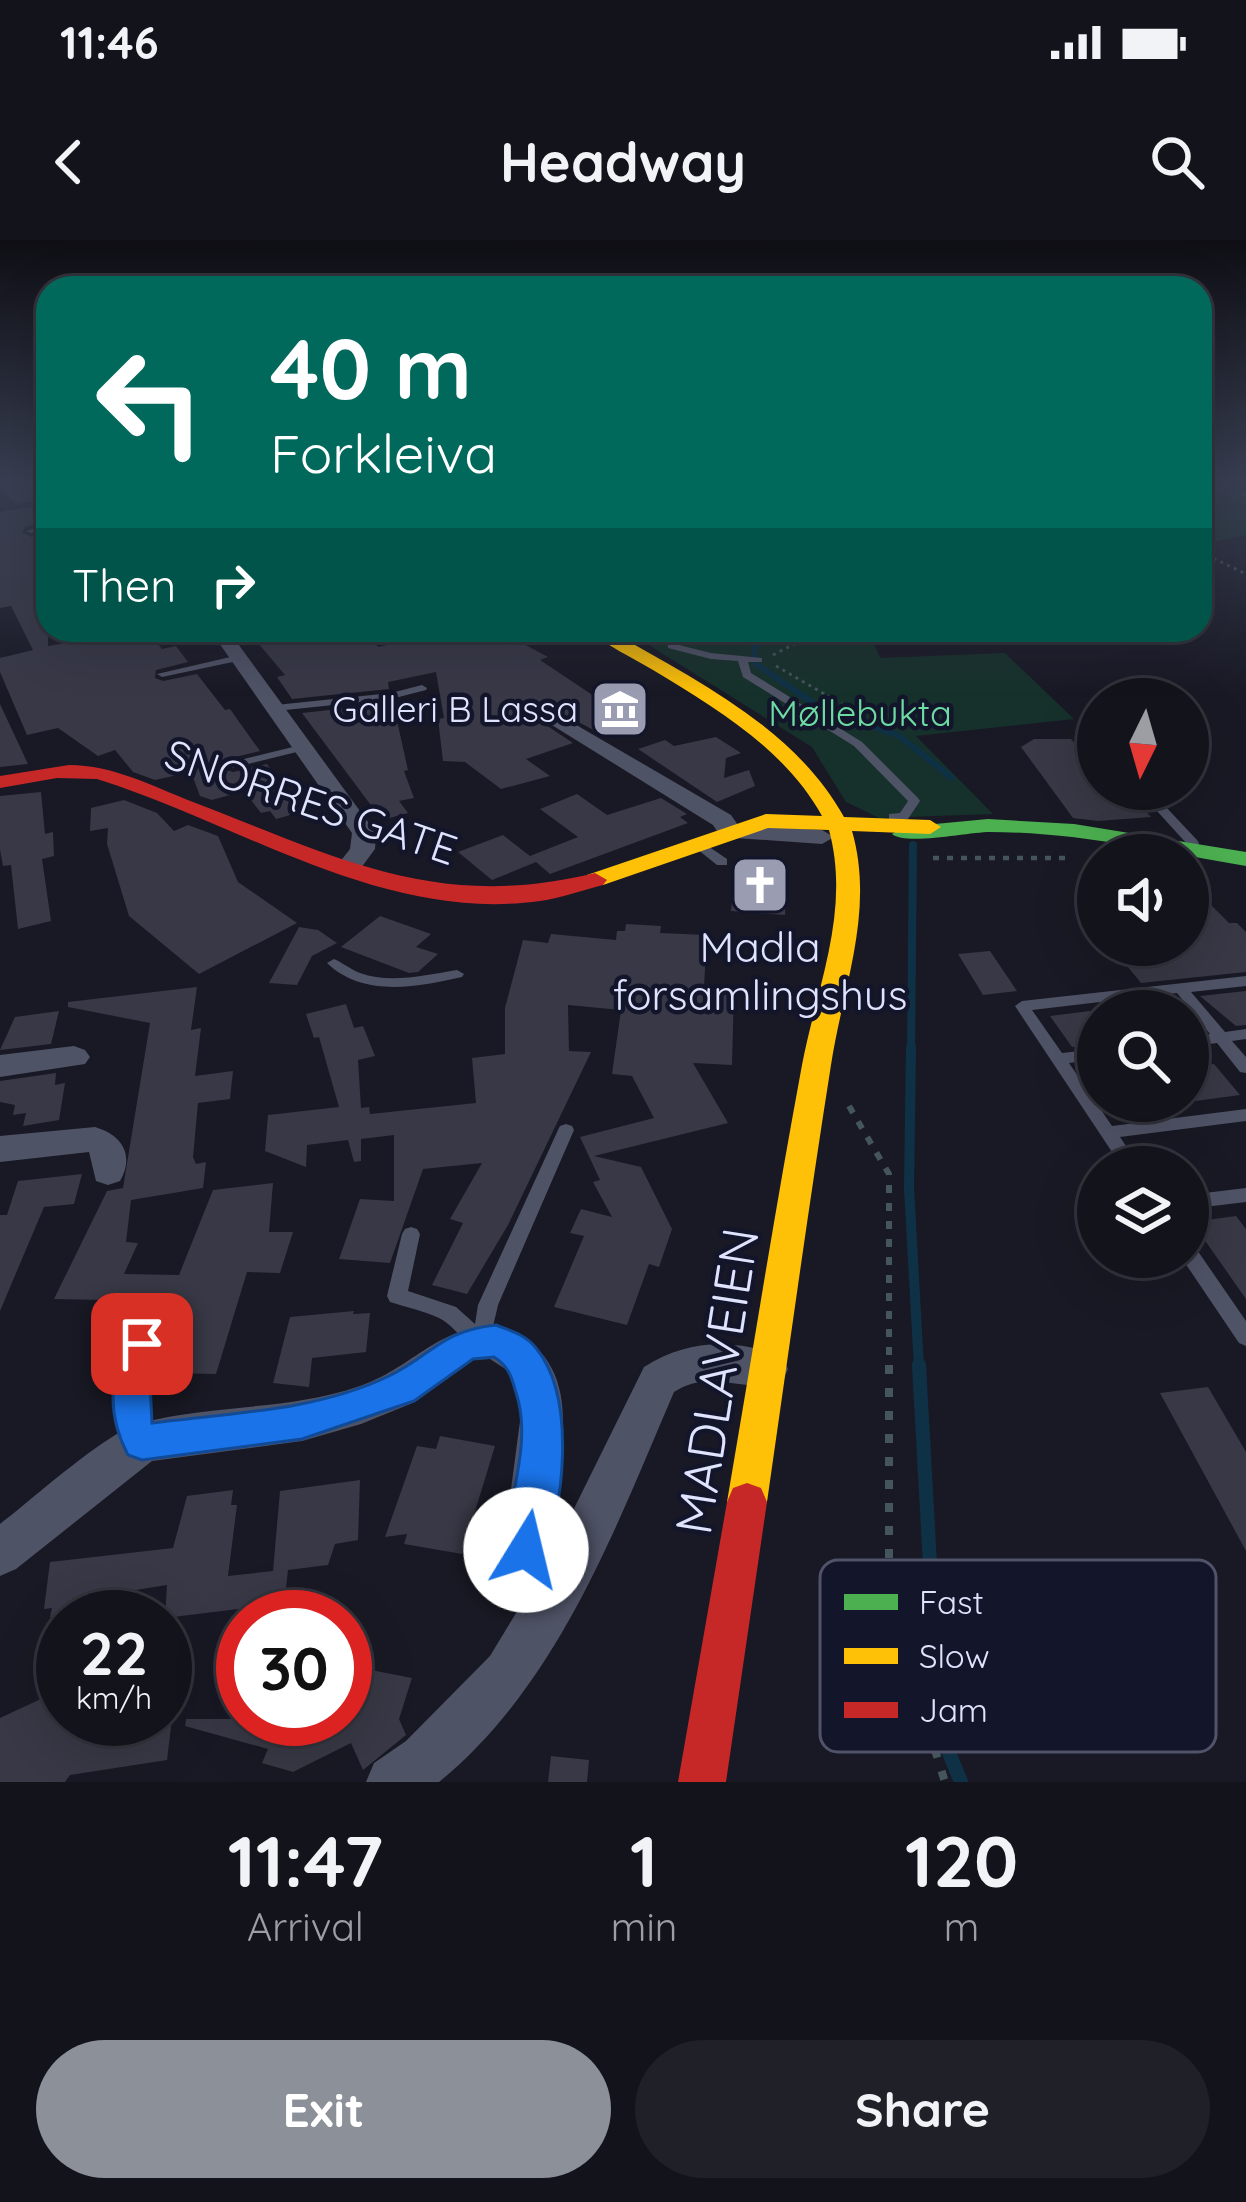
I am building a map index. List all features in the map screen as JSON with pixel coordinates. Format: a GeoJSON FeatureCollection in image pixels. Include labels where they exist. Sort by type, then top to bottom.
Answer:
{"type":"FeatureCollection","features":[{"type":"Feature","properties":{"kind":"main road","name":"MADLAVEIEN"},"geometry":{"type":"LineString","coordinates":[[616,642],[759,735],[802,772],[849,866],[837,984],[830,995],[702,1782]]}},
{"type":"Feature","properties":{"kind":"main road","name":"SNORRES GATE"},"geometry":{"type":"LineString","coordinates":[[0,782],[92,772],[349,867],[448,896],[522,900],[582,886],[766,821],[830,831],[897,831],[976,822],[1087,834]]}},
{"type":"Feature","properties":{"kind":"main road","name":"SNORRES GATE"},"geometry":{"type":"LineString","coordinates":[[1209,853],[1246,859]]}},
{"type":"Feature","properties":{"kind":"street"},"geometry":{"type":"LineString","coordinates":[[228,642],[364,833],[362,849],[349,867]]}},
{"type":"Feature","properties":{"kind":"street"},"geometry":{"type":"LineString","coordinates":[[554,718],[722,820],[730,832]]}},
{"type":"Feature","properties":{"kind":"street"},"geometry":{"type":"LineString","coordinates":[[0,1066],[74,1057]]}},
{"type":"Feature","properties":{"kind":"street"},"geometry":{"type":"LineString","coordinates":[[0,1149],[94,1139],[109,1149],[108,1172]]}},
{"type":"Feature","properties":{"kind":"street"},"geometry":{"type":"LineString","coordinates":[[0,1553],[142,1442],[302,1422],[361,1406],[400,1389],[465,1344],[496,1341],[525,1361],[536,1388],[544,1421],[542,1464],[526,1550],[535,1564],[559,1582]]}},
{"type":"Feature","properties":{"kind":"street"},"geometry":{"type":"LineString","coordinates":[[393,1782],[425,1760],[508,1674],[592,1529],[659,1380],[680,1364],[704,1357],[768,1370]]}},
{"type":"Feature","properties":{"kind":"lane"},"geometry":{"type":"LineString","coordinates":[[670,646],[750,660],[748,675],[858,744],[914,801],[904,816],[892,817],[897,831]]}},
{"type":"Feature","properties":{"kind":"lane"},"geometry":{"type":"LineString","coordinates":[[162,674],[239,658]]}},
{"type":"Feature","properties":{"kind":"lane"},"geometry":{"type":"LineString","coordinates":[[276,709],[422,688]]}},
{"type":"Feature","properties":{"kind":"lane"},"geometry":{"type":"LineString","coordinates":[[232,765],[305,747]]}},
{"type":"Feature","properties":{"kind":"lane"},"geometry":{"type":"LineString","coordinates":[[1162,810],[1185,834]]}},
{"type":"Feature","properties":{"kind":"lane"},"geometry":{"type":"LineString","coordinates":[[696,842],[722,862]]}},
{"type":"Feature","properties":{"kind":"lane"},"geometry":{"type":"LineString","coordinates":[[334,963],[349,976],[370,980],[457,974]]}},
{"type":"Feature","properties":{"kind":"lane"},"geometry":{"type":"LineString","coordinates":[[1117,1146],[1022,1006],[1246,981]]}},
{"type":"Feature","properties":{"kind":"lane"},"geometry":{"type":"LineString","coordinates":[[1180,988],[1246,1068]]}},
{"type":"Feature","properties":{"kind":"lane"},"geometry":{"type":"LineString","coordinates":[[1209,1039],[1246,1034]]}},
{"type":"Feature","properties":{"kind":"lane"},"geometry":{"type":"LineString","coordinates":[[1058,1059],[1077,1057]]}},
{"type":"Feature","properties":{"kind":"lane"},"geometry":{"type":"LineString","coordinates":[[1108,1133],[1246,1114]]}},
{"type":"Feature","properties":{"kind":"lane"},"geometry":{"type":"LineString","coordinates":[[481,1342],[488,1305],[566,1130]]}},
{"type":"Feature","properties":{"kind":"lane"},"geometry":{"type":"LineString","coordinates":[[1209,1199],[1246,1195]]}},
{"type":"Feature","properties":{"kind":"lane"},"geometry":{"type":"LineString","coordinates":[[411,1234],[397,1296],[449,1313],[481,1342]]}},
{"type":"Feature","properties":{"kind":"lane"},"geometry":{"type":"LineString","coordinates":[[1206,1278],[1246,1337]]}},
{"type":"Feature","properties":{"kind":"lane"},"geometry":{"type":"LineString","coordinates":[[142,1442],[131,1423],[132,1383],[153,1304]]}},
{"type":"Feature","properties":{"kind":"path"},"geometry":{"type":"LineString","coordinates":[[1212,558],[1246,574]]}},
{"type":"Feature","properties":{"kind":"path"},"geometry":{"type":"LineString","coordinates":[[797,642],[764,659],[854,710]]}},
{"type":"Feature","properties":{"kind":"path"},"geometry":{"type":"LineString","coordinates":[[926,858],[1077,857]]}},
{"type":"Feature","properties":{"kind":"path"},"geometry":{"type":"LineString","coordinates":[[835,1088],[862,1122],[889,1174],[889,1560]]}},
{"type":"Feature","properties":{"kind":"path"},"geometry":{"type":"LineString","coordinates":[[936,1752],[945,1782]]}},
{"type":"Feature","properties":{"kind":"green space","name":"Møllebukta"},"geometry":{"type":"Polygon","coordinates":[[[644,642],[873,642],[880,658],[1005,653],[1074,719],[916,736],[993,814],[879,818],[846,802],[812,747],[644,642]]]}},
{"type":"Feature","properties":{"kind":"building"},"geometry":{"type":"Polygon","coordinates":[[[0,551],[36,551],[36,642],[48,642],[48,646],[156,642],[162,649],[176,646],[188,662],[156,670],[155,678],[163,681],[197,674],[260,751],[227,759],[224,769],[233,772],[267,764],[301,812],[276,819],[270,811],[261,813],[244,791],[212,800],[200,796],[191,772],[155,780],[133,772],[115,750],[98,756],[58,728],[27,735],[0,672],[0,658],[33,650],[11,606],[0,608],[0,551]]]}},
{"type":"Feature","properties":{"kind":"building"},"geometry":{"type":"Polygon","coordinates":[[[257,642],[374,642],[378,647],[400,642],[520,642],[548,657],[540,660],[609,706],[598,709],[625,726],[601,734],[552,708],[541,714],[540,721],[573,743],[526,759],[550,776],[501,789],[465,762],[443,761],[438,719],[444,718],[436,672],[388,682],[389,689],[292,699],[277,677],[285,675],[257,642]]]}},
{"type":"Feature","properties":{"kind":"building"},"geometry":{"type":"Polygon","coordinates":[[[393,703],[408,770],[404,771],[414,798],[399,801],[408,813],[382,820],[302,713],[393,703]]]}},
{"type":"Feature","properties":{"kind":"building"},"geometry":{"type":"Polygon","coordinates":[[[0,704],[28,764],[0,767],[0,704]]]}},
{"type":"Feature","properties":{"kind":"building"},"geometry":{"type":"Polygon","coordinates":[[[716,737],[741,753],[726,758],[724,778],[749,770],[755,786],[717,802],[638,749],[665,740],[674,746],[716,737]]]}},
{"type":"Feature","properties":{"kind":"building"},"geometry":{"type":"Polygon","coordinates":[[[1034,739],[1071,739],[1077,746],[1077,810],[1144,810],[1151,817],[1073,818],[1021,747],[1034,739]]]}},
{"type":"Feature","properties":{"kind":"building"},"geometry":{"type":"Polygon","coordinates":[[[41,792],[45,834],[53,832],[54,856],[42,859],[51,921],[18,929],[11,865],[3,866],[0,850],[0,796],[41,792]]]}},
{"type":"Feature","properties":{"kind":"building"},"geometry":{"type":"Polygon","coordinates":[[[577,794],[607,815],[661,798],[687,814],[680,817],[688,823],[550,874],[536,862],[492,880],[458,852],[503,835],[530,856],[578,837],[540,809],[577,794]]]}},
{"type":"Feature","properties":{"kind":"building"},"geometry":{"type":"Polygon","coordinates":[[[124,800],[157,813],[174,831],[188,825],[218,836],[238,882],[297,923],[199,974],[129,916],[107,844],[108,828],[90,831],[91,808],[124,800]]]}},
{"type":"Feature","properties":{"kind":"building","name":"Madla forsamlingshus"},"geometry":{"type":"Polygon","coordinates":[[[735,868],[787,871],[785,915],[731,911],[735,868]]]}},
{"type":"Feature","properties":{"kind":"building"},"geometry":{"type":"Polygon","coordinates":[[[1209,904],[1246,932],[1246,972],[1141,983],[1127,966],[1209,966],[1209,904]]]}},
{"type":"Feature","properties":{"kind":"building"},"geometry":{"type":"Polygon","coordinates":[[[380,916],[431,934],[416,947],[438,954],[418,972],[409,973],[341,947],[380,916]]]}},
{"type":"Feature","properties":{"kind":"building"},"geometry":{"type":"Polygon","coordinates":[[[626,924],[661,926],[660,933],[707,935],[704,986],[734,990],[732,1065],[693,1063],[728,1123],[594,1156],[641,1167],[672,1229],[659,1267],[649,1264],[627,1325],[554,1307],[584,1236],[570,1233],[581,1209],[612,1217],[593,1182],[600,1180],[580,1137],[654,1118],[632,1076],[612,1074],[621,1010],[568,1005],[569,1051],[591,1052],[508,1225],[467,1294],[432,1285],[463,1223],[450,1219],[482,1163],[423,1169],[390,1263],[339,1259],[360,1199],[394,1201],[394,1135],[361,1139],[361,1161],[354,1162],[348,1140],[307,1145],[306,1167],[265,1151],[268,1115],[339,1107],[319,1037],[314,1038],[306,1014],[346,1004],[354,1028],[363,1026],[375,1056],[358,1060],[361,1108],[369,1107],[370,1114],[476,1103],[472,1058],[505,1054],[505,1008],[523,940],[548,943],[551,934],[616,940],[617,931],[625,931],[626,924]]]}},
{"type":"Feature","properties":{"kind":"building"},"geometry":{"type":"Polygon","coordinates":[[[299,927],[318,930],[337,943],[312,956],[297,985],[269,983],[299,927]]]}},
{"type":"Feature","properties":{"kind":"building"},"geometry":{"type":"Polygon","coordinates":[[[990,951],[1017,991],[983,995],[958,954],[990,951]]]}},
{"type":"Feature","properties":{"kind":"building"},"geometry":{"type":"Polygon","coordinates":[[[197,987],[191,1030],[201,1028],[195,1076],[233,1071],[230,1099],[198,1103],[193,1157],[196,1164],[206,1162],[203,1188],[131,1200],[126,1242],[138,1243],[124,1274],[179,1275],[213,1190],[273,1183],[269,1232],[293,1232],[280,1273],[247,1272],[216,1374],[165,1373],[170,1360],[162,1360],[179,1316],[165,1315],[167,1303],[161,1295],[145,1295],[136,1314],[98,1313],[104,1300],[54,1299],[107,1191],[123,1188],[150,1023],[68,1007],[68,1002],[197,987]]]}},
{"type":"Feature","properties":{"kind":"building"},"geometry":{"type":"Polygon","coordinates":[[[1246,991],[1246,1025],[1236,1026],[1209,1004],[1209,995],[1246,991]]]}},
{"type":"Feature","properties":{"kind":"building"},"geometry":{"type":"Polygon","coordinates":[[[59,1011],[51,1044],[0,1050],[15,1017],[59,1011]]]}},
{"type":"Feature","properties":{"kind":"building"},"geometry":{"type":"Polygon","coordinates":[[[1077,1013],[1077,1047],[1072,1047],[1050,1016],[1077,1013]]]}},
{"type":"Feature","properties":{"kind":"building"},"geometry":{"type":"Polygon","coordinates":[[[1214,1064],[1240,1095],[1209,1099],[1209,1065],[1214,1064]]]}},
{"type":"Feature","properties":{"kind":"building"},"geometry":{"type":"Polygon","coordinates":[[[56,1073],[55,1085],[65,1083],[59,1120],[23,1126],[26,1113],[13,1115],[15,1105],[0,1102],[0,1081],[56,1073]]]}},
{"type":"Feature","properties":{"kind":"building"},"geometry":{"type":"Polygon","coordinates":[[[82,1174],[74,1204],[44,1207],[0,1311],[0,1215],[7,1215],[18,1181],[82,1174]]]}},
{"type":"Feature","properties":{"kind":"building"},"geometry":{"type":"Polygon","coordinates":[[[1236,1216],[1246,1229],[1246,1299],[1209,1246],[1209,1220],[1236,1216]]]}},
{"type":"Feature","properties":{"kind":"building"},"geometry":{"type":"Polygon","coordinates":[[[370,1313],[366,1352],[312,1358],[309,1387],[273,1383],[290,1317],[370,1313]]]}},
{"type":"Feature","properties":{"kind":"building"},"geometry":{"type":"Polygon","coordinates":[[[1208,1387],[1246,1452],[1246,1551],[1160,1393],[1208,1387]]]}},
{"type":"Feature","properties":{"kind":"building"},"geometry":{"type":"Polygon","coordinates":[[[440,1436],[495,1446],[462,1554],[404,1544],[407,1534],[385,1537],[417,1446],[436,1449],[440,1436]]]}},
{"type":"Feature","properties":{"kind":"building"},"geometry":{"type":"Polygon","coordinates":[[[360,1480],[358,1540],[335,1544],[328,1565],[288,1570],[286,1590],[216,1590],[216,1612],[192,1615],[192,1590],[167,1590],[167,1585],[136,1590],[46,1590],[50,1562],[173,1548],[187,1496],[233,1490],[231,1505],[237,1505],[228,1576],[273,1571],[280,1491],[360,1480]]]}},
{"type":"Feature","properties":{"kind":"building"},"geometry":{"type":"Polygon","coordinates":[[[372,1670],[412,1678],[399,1719],[406,1735],[363,1770],[352,1746],[372,1746],[372,1670]]]}},
{"type":"Feature","properties":{"kind":"building"},"geometry":{"type":"Polygon","coordinates":[[[36,1701],[36,1746],[169,1746],[167,1760],[70,1775],[65,1782],[0,1782],[0,1718],[36,1701]]]}},
{"type":"Feature","properties":{"kind":"building"},"geometry":{"type":"Polygon","coordinates":[[[192,1719],[216,1719],[216,1735],[192,1728],[192,1719]]]}},
{"type":"Feature","properties":{"kind":"building"},"geometry":{"type":"Polygon","coordinates":[[[257,1746],[345,1746],[293,1772],[262,1763],[268,1749],[257,1746]]]}},
{"type":"Feature","properties":{"kind":"building"},"geometry":{"type":"Polygon","coordinates":[[[551,1756],[589,1760],[587,1782],[548,1782],[551,1756]]]}},
{"type":"Feature","properties":{"kind":"waterway"},"geometry":{"type":"LineString","coordinates":[[762,642],[754,647],[756,664],[825,711],[898,735],[952,778]]}},
{"type":"Feature","properties":{"kind":"waterway"},"geometry":{"type":"LineString","coordinates":[[911,1050],[913,845]]}},
{"type":"Feature","properties":{"kind":"waterway"},"geometry":{"type":"LineString","coordinates":[[911,1047],[909,1188],[919,1368]]}},
{"type":"Feature","properties":{"kind":"waterway"},"geometry":{"type":"LineString","coordinates":[[919,1365],[930,1560]]}},
{"type":"Feature","properties":{"kind":"waterway"},"geometry":{"type":"LineString","coordinates":[[949,1752],[961,1782]]}},
{"type":"Feature","properties":{"kind":"traffic: fast"},"geometry":{"type":"LineString","coordinates":[[903,834],[946,827],[1031,827],[1246,859]]}},
{"type":"Feature","properties":{"kind":"traffic: slow"},"geometry":{"type":"LineString","coordinates":[[617,642],[699,690],[768,739],[822,797],[840,829],[848,857],[844,945],[817,1061],[747,1502]]}},
{"type":"Feature","properties":{"kind":"traffic: slow"},"geometry":{"type":"LineString","coordinates":[[595,880],[766,821],[930,827]]}},
{"type":"Feature","properties":{"kind":"traffic: jam"},"geometry":{"type":"LineString","coordinates":[[0,782],[69,771],[103,774],[332,863],[436,892],[488,897],[541,893],[595,880]]}},
{"type":"Feature","properties":{"kind":"traffic: jam"},"geometry":{"type":"LineString","coordinates":[[702,1782],[747,1502]]}},
{"type":"Feature","properties":{"kind":"place","name":"Galleri B Lassa"},"geometry":{"type":"Point","coordinates":[620,709]}},
{"type":"Feature","properties":{"kind":"place","name":"Madla forsamlingshus"},"geometry":{"type":"Point","coordinates":[760,885]}},
{"type":"Feature","properties":{"kind":"route"},"geometry":{"type":"LineString","coordinates":[[142,1344],[132,1383],[131,1423],[142,1442],[302,1422],[361,1406],[400,1389],[465,1344],[496,1341],[512,1348],[525,1361],[544,1421],[542,1464],[526,1550]]}}]}
